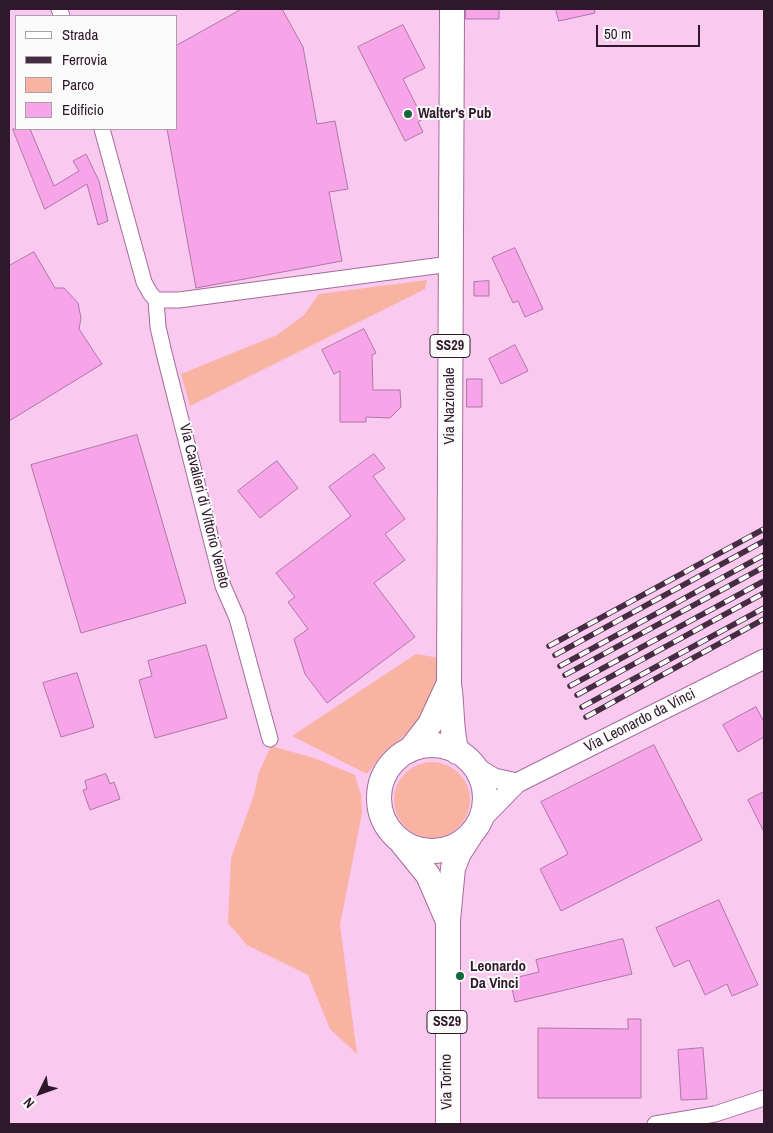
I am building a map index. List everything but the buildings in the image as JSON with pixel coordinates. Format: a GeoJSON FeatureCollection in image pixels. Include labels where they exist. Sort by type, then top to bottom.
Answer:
{"type":"FeatureCollection","features":[{"type":"Feature","properties":{"kind":"main road","name":"Via Nazionale"},"geometry":{"type":"LineString","coordinates":[[452,9],[449,684],[453,704],[453,738],[466,759]]}},
{"type":"Feature","properties":{"kind":"main road","name":"Via Nazionale"},"geometry":{"type":"LineString","coordinates":[[410,750],[430,724],[449,684]]}},
{"type":"Feature","properties":{"kind":"main road"},"geometry":{"type":"LineString","coordinates":[[424,746],[438,746],[466,759],[483,784],[485,794],[476,827],[455,846],[438,852],[421,850],[402,842],[387,827],[382,816],[379,798],[382,780],[390,766],[410,750],[424,746]]}},
{"type":"Feature","properties":{"kind":"main road","name":"Via Torino"},"geometry":{"type":"LineString","coordinates":[[448,1124],[448,920],[454,868],[459,853],[476,827]]}},
{"type":"Feature","properties":{"kind":"main road","name":"Via Torino"},"geometry":{"type":"LineString","coordinates":[[402,842],[428,876],[448,920]]}},
{"type":"Feature","properties":{"kind":"street","name":"Via Cavalieri di Vittorio Veneto"},"geometry":{"type":"LineString","coordinates":[[102,130],[144,282],[156,300],[158,327],[164,353],[223,586],[238,618],[270,739]]}},
{"type":"Feature","properties":{"kind":"street"},"geometry":{"type":"LineString","coordinates":[[156,300],[179,300],[450,264]]}},
{"type":"Feature","properties":{"kind":"street","name":"Via Leonardo da Vinci"},"geometry":{"type":"LineString","coordinates":[[476,827],[516,783],[764,659]]}},
{"type":"Feature","properties":{"kind":"street"},"geometry":{"type":"LineString","coordinates":[[466,759],[494,778],[516,783]]}},
{"type":"Feature","properties":{"kind":"street"},"geometry":{"type":"LineString","coordinates":[[655,1124],[715,1114],[764,1098]]}},
{"type":"Feature","properties":{"kind":"green space"},"geometry":{"type":"Polygon","coordinates":[[[427,280],[425,289],[190,406],[181,374],[277,335],[304,315],[319,294],[427,280]]]}},
{"type":"Feature","properties":{"kind":"green space"},"geometry":{"type":"Polygon","coordinates":[[[416,654],[440,658],[438,680],[422,721],[382,754],[367,774],[292,736],[416,654]]]}},
{"type":"Feature","properties":{"kind":"green space"},"geometry":{"type":"Polygon","coordinates":[[[271,746],[314,758],[355,775],[361,795],[362,813],[340,925],[357,1054],[330,1029],[308,975],[247,945],[228,923],[231,858],[254,795],[259,772],[271,746]]]}},
{"type":"Feature","properties":{"kind":"green space"},"geometry":{"type":"Polygon","coordinates":[[[432,762],[447,765],[459,773],[467,785],[470,800],[467,815],[459,827],[447,835],[432,838],[417,835],[405,827],[397,815],[394,800],[397,785],[405,773],[417,765],[432,762]]]}},
{"type":"Feature","properties":{"kind":"railway"},"geometry":{"type":"LineString","coordinates":[[549,646],[764,529]]}},
{"type":"Feature","properties":{"kind":"railway"},"geometry":{"type":"LineString","coordinates":[[555,655],[764,541]]}},
{"type":"Feature","properties":{"kind":"railway"},"geometry":{"type":"LineString","coordinates":[[560,666],[764,555]]}},
{"type":"Feature","properties":{"kind":"railway"},"geometry":{"type":"LineString","coordinates":[[565,675],[764,567]]}},
{"type":"Feature","properties":{"kind":"railway"},"geometry":{"type":"LineString","coordinates":[[570,686],[764,581]]}},
{"type":"Feature","properties":{"kind":"railway"},"geometry":{"type":"LineString","coordinates":[[577,695],[764,593]]}},
{"type":"Feature","properties":{"kind":"railway"},"geometry":{"type":"LineString","coordinates":[[582,707],[764,608]]}},
{"type":"Feature","properties":{"kind":"railway"},"geometry":{"type":"LineString","coordinates":[[586,717],[764,619]]}},
{"type":"Feature","properties":{"kind":"place","name":"Walter's Pub"},"geometry":{"type":"Point","coordinates":[408,114]}},
{"type":"Feature","properties":{"kind":"place","name":"Leonardo Da Vinci"},"geometry":{"type":"Point","coordinates":[460,976]}}]}
